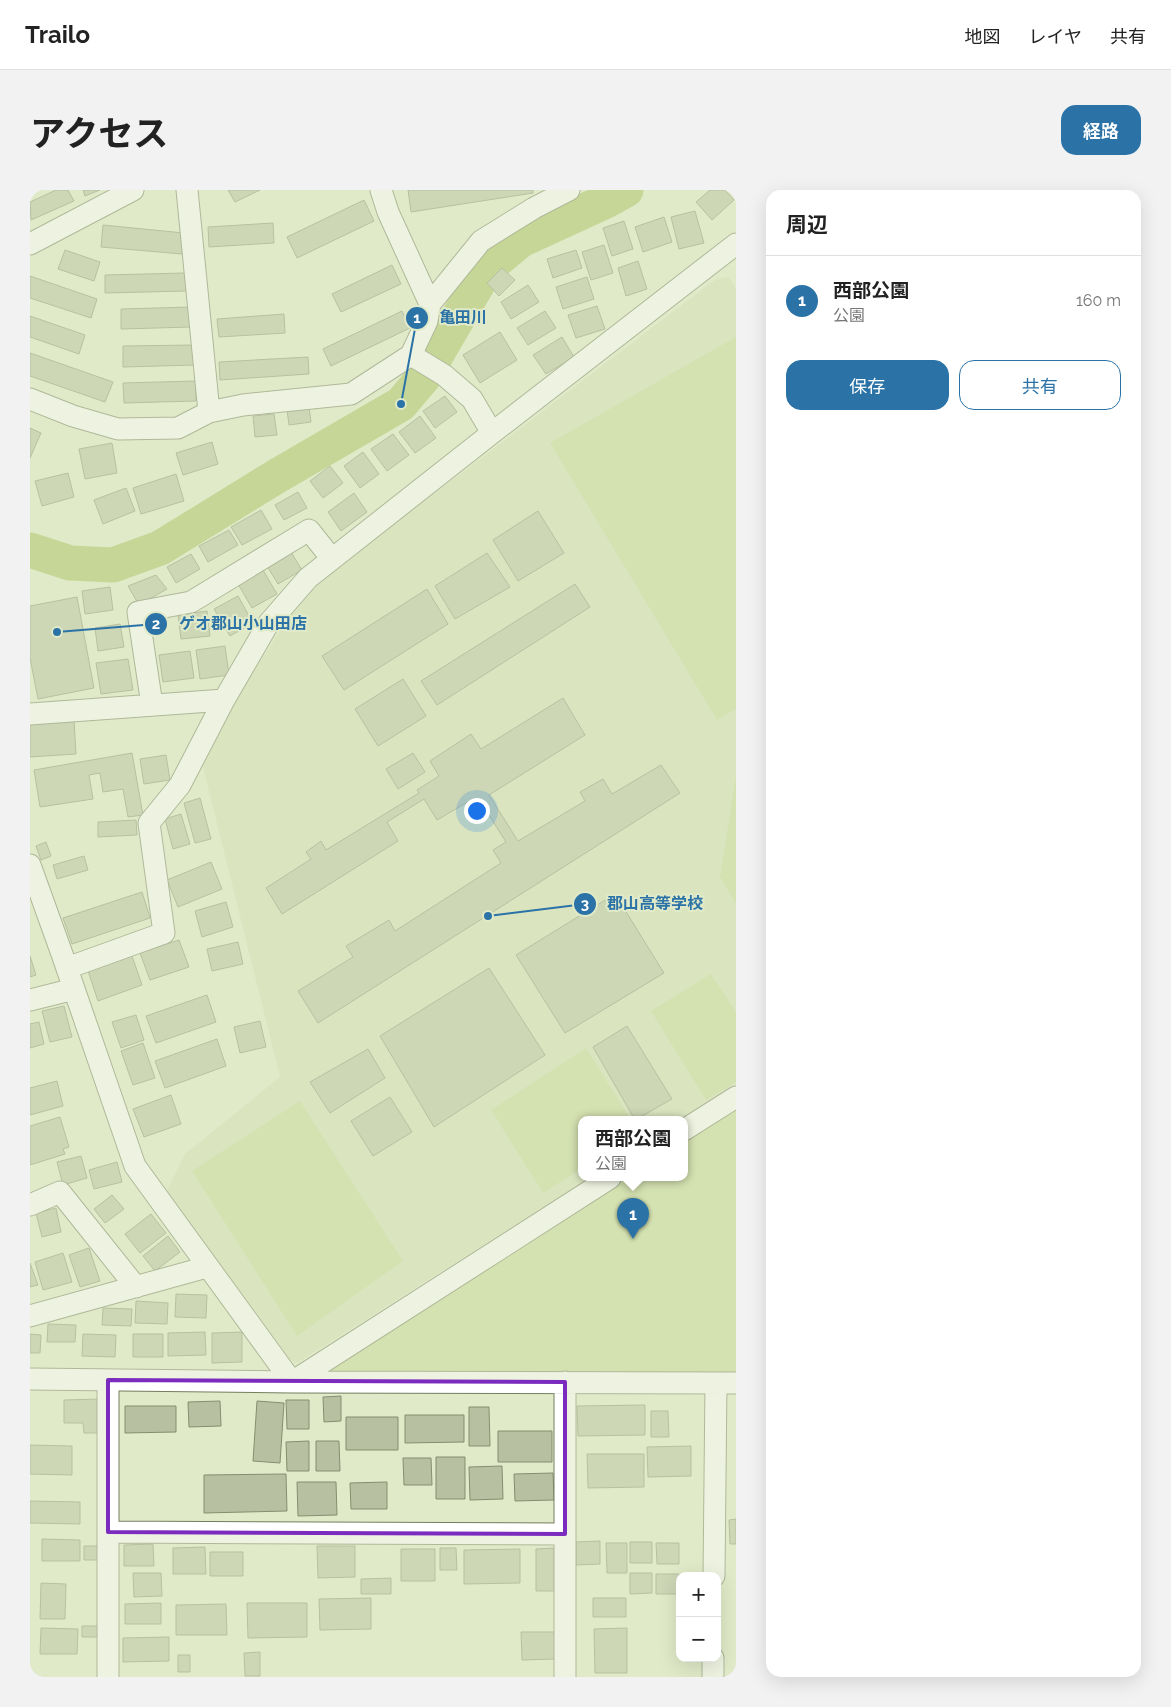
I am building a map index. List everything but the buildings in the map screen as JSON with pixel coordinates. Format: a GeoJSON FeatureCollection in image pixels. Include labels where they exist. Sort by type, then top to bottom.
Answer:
{"type":"FeatureCollection","features":[{"type":"Feature","properties":{"kind":"street"},"geometry":{"type":"LineString","coordinates":[[30,244],[133,190]]}},
{"type":"Feature","properties":{"kind":"street"},"geometry":{"type":"LineString","coordinates":[[187,190],[209,412]]}},
{"type":"Feature","properties":{"kind":"street"},"geometry":{"type":"LineString","coordinates":[[380,190],[388,212],[430,304]]}},
{"type":"Feature","properties":{"kind":"street"},"geometry":{"type":"LineString","coordinates":[[30,399],[73,416],[118,429],[178,428],[209,412],[243,405],[352,394],[412,356],[427,321],[430,304],[481,241],[534,208],[569,190]]}},
{"type":"Feature","properties":{"kind":"street"},"geometry":{"type":"LineString","coordinates":[[67,968],[164,933],[150,823],[180,785],[224,700],[268,624],[308,578],[492,433],[732,256]]}},
{"type":"Feature","properties":{"kind":"street"},"geometry":{"type":"LineString","coordinates":[[412,356],[444,375],[472,399],[492,433]]}},
{"type":"Feature","properties":{"kind":"street"},"geometry":{"type":"LineString","coordinates":[[152,705],[138,612],[191,602],[309,530],[332,559]]}},
{"type":"Feature","properties":{"kind":"street"},"geometry":{"type":"LineString","coordinates":[[30,714],[224,700]]}},
{"type":"Feature","properties":{"kind":"street"},"geometry":{"type":"LineString","coordinates":[[30,865],[135,1166],[292,1382]]}},
{"type":"Feature","properties":{"kind":"street"},"geometry":{"type":"LineString","coordinates":[[30,1000],[74,989]]}},
{"type":"Feature","properties":{"kind":"street"},"geometry":{"type":"LineString","coordinates":[[688,1127],[736,1097]]}},
{"type":"Feature","properties":{"kind":"street"},"geometry":{"type":"LineString","coordinates":[[292,1382],[605,1181]]}},
{"type":"Feature","properties":{"kind":"street"},"geometry":{"type":"LineString","coordinates":[[30,1205],[60,1192],[136,1287]]}},
{"type":"Feature","properties":{"kind":"street"},"geometry":{"type":"LineString","coordinates":[[30,1316],[207,1267]]}},
{"type":"Feature","properties":{"kind":"street"},"geometry":{"type":"LineString","coordinates":[[30,1379],[726,1383],[714,1572]]}},
{"type":"Feature","properties":{"kind":"street"},"geometry":{"type":"LineString","coordinates":[[108,1380],[108,1677]]}},
{"type":"Feature","properties":{"kind":"street"},"geometry":{"type":"LineString","coordinates":[[565,1382],[565,1677]]}},
{"type":"Feature","properties":{"kind":"street"},"geometry":{"type":"LineString","coordinates":[[108,1532],[565,1534]]}},
{"type":"Feature","properties":{"kind":"street"},"geometry":{"type":"LineString","coordinates":[[713,1677],[714,1662]]}},
{"type":"Feature","properties":{"kind":"highlighted area"},"geometry":{"type":"Polygon","coordinates":[[[108,1380],[565,1382],[565,1534],[108,1532],[108,1380]]]}},
{"type":"Feature","properties":{"kind":"shaded area"},"geometry":{"type":"Polygon","coordinates":[[[729,277],[736,289],[736,1084],[685,1116],[578,1116],[578,1181],[584,1181],[297,1363],[289,1359],[166,1193],[185,1154],[280,1077],[200,755],[304,593],[716,279],[729,277]]]}},
{"type":"Feature","properties":{"kind":"green space"},"geometry":{"type":"Polygon","coordinates":[[[736,337],[736,709],[717,720],[550,443],[736,337]]]}},
{"type":"Feature","properties":{"kind":"green space"},"geometry":{"type":"Polygon","coordinates":[[[736,776],[736,904],[720,877],[736,776]]]}},
{"type":"Feature","properties":{"kind":"green space"},"geometry":{"type":"Polygon","coordinates":[[[711,974],[736,1012],[736,1082],[706,1100],[651,1011],[711,974]]]}},
{"type":"Feature","properties":{"kind":"green space"},"geometry":{"type":"Polygon","coordinates":[[[586,1048],[628,1116],[578,1116],[578,1171],[543,1193],[491,1110],[586,1048]]]}},
{"type":"Feature","properties":{"kind":"green space"},"geometry":{"type":"Polygon","coordinates":[[[300,1101],[403,1261],[297,1336],[192,1171],[300,1101]]]}},
{"type":"Feature","properties":{"kind":"green space"},"geometry":{"type":"Polygon","coordinates":[[[736,1107],[736,1373],[326,1371],[621,1181],[688,1181],[688,1137],[736,1107]]]}},
{"type":"Feature","properties":{"kind":"waterway"},"geometry":{"type":"LineString","coordinates":[[30,550],[70,563],[113,565],[160,548],[277,476],[401,404],[423,378],[487,268],[521,240],[626,190]]}},
{"type":"Feature","properties":{"kind":"place","name":"亀田川"},"geometry":{"type":"Point","coordinates":[401,404]}},
{"type":"Feature","properties":{"kind":"place","name":"ゲオ郡山小山田店"},"geometry":{"type":"Point","coordinates":[57,632]}},
{"type":"Feature","properties":{"kind":"place","name":"郡山高等学校"},"geometry":{"type":"Point","coordinates":[488,916]}},
{"type":"Feature","properties":{"kind":"place","name":"西部公園"},"geometry":{"type":"Point","coordinates":[633,1239]}}]}
